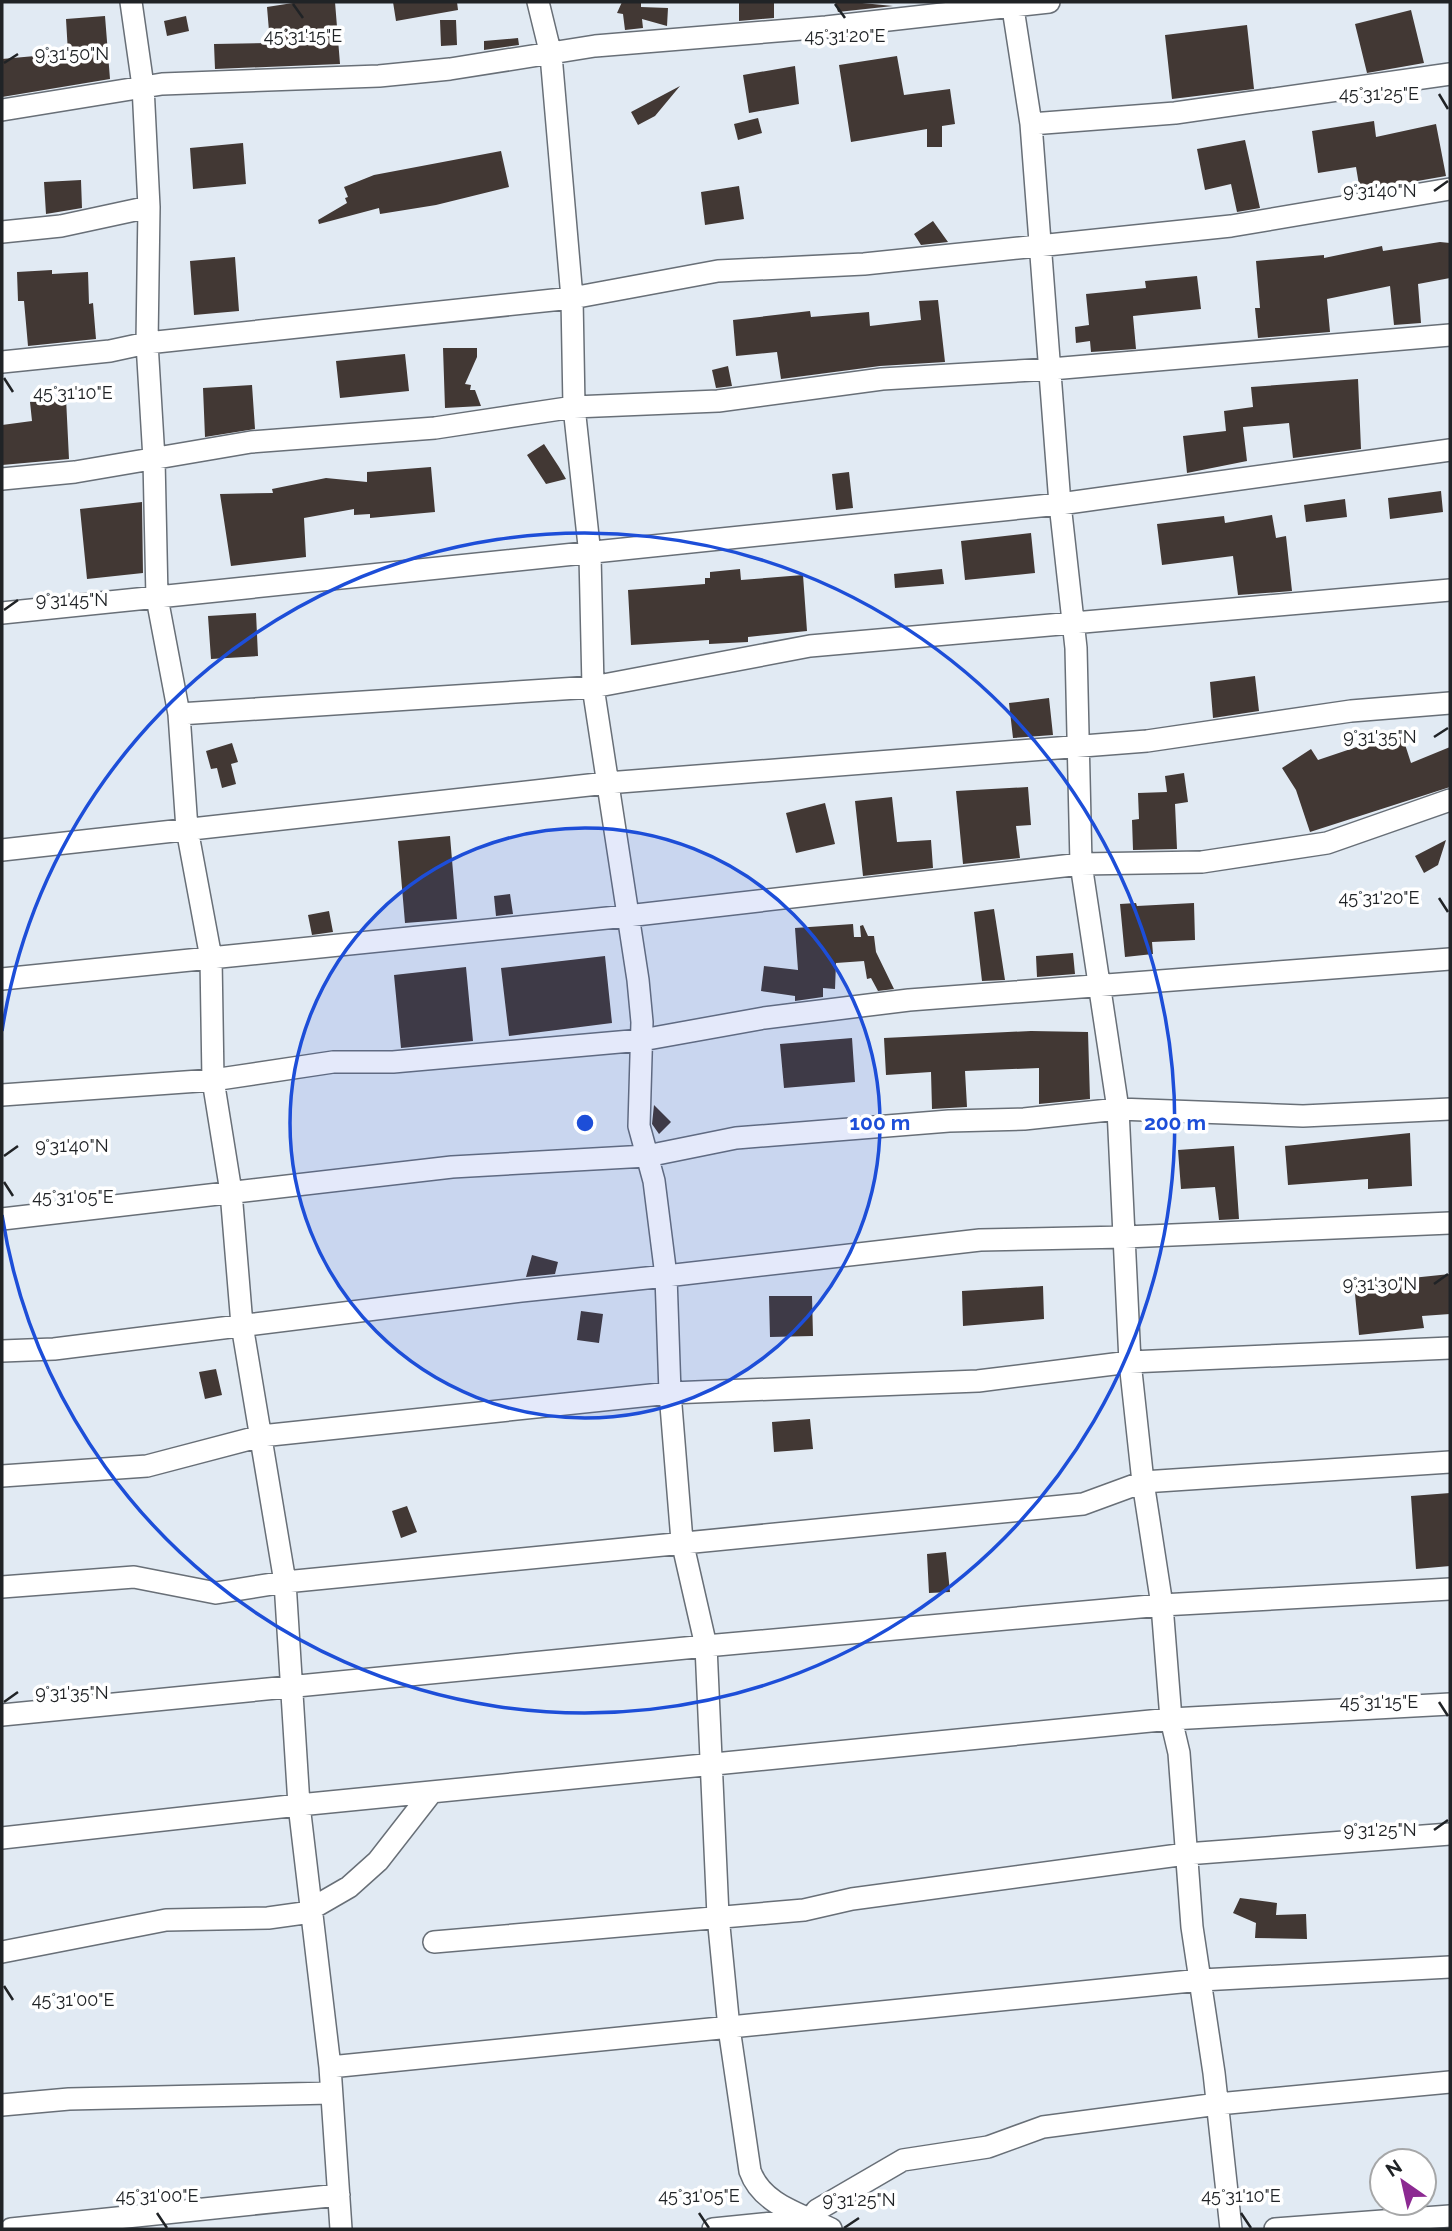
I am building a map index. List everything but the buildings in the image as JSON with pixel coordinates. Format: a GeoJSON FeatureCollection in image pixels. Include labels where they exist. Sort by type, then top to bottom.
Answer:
{"type":"FeatureCollection","features":[{"type":"Feature","properties":{"kind":"street"},"geometry":{"type":"LineString","coordinates":[[131,2],[143,86],[149,207],[147,343],[154,459],[157,598],[179,714],[187,829],[211,958],[213,1080],[231,1192],[242,1325],[285,1582],[299,1805],[330,2067],[341,2229]]}},
{"type":"Feature","properties":{"kind":"street"},"geometry":{"type":"LineString","coordinates":[[538,2],[551,55],[572,298],[574,407],[590,555],[593,687],[638,980],[642,1040],[638,1082],[639,1126],[654,1181],[666,1276],[670,1393],[682,1541],[706,1646],[718,1916],[729,2028],[750,2171],[755,2186],[777,2203],[831,2229]]}},
{"type":"Feature","properties":{"kind":"street"},"geometry":{"type":"LineString","coordinates":[[2,110],[143,86],[379,76],[551,55],[595,46],[812,29],[1012,4],[1049,2]]}},
{"type":"Feature","properties":{"kind":"street"},"geometry":{"type":"LineString","coordinates":[[1012,4],[1031,124],[1060,504],[1074,620],[1081,864],[1118,1109],[1130,1362],[1143,1482],[1162,1605],[1171,1719],[1179,1753],[1192,1927],[1218,2104],[1231,2229]]}},
{"type":"Feature","properties":{"kind":"street"},"geometry":{"type":"LineString","coordinates":[[1031,124],[1175,113],[1450,74]]}},
{"type":"Feature","properties":{"kind":"street"},"geometry":{"type":"LineString","coordinates":[[2,362],[110,351],[147,343],[572,298],[718,271],[864,264],[1231,226],[1450,189]]}},
{"type":"Feature","properties":{"kind":"street"},"geometry":{"type":"LineString","coordinates":[[2,232],[61,226],[149,207]]}},
{"type":"Feature","properties":{"kind":"street"},"geometry":{"type":"LineString","coordinates":[[2,478],[154,459],[251,442],[435,428],[574,407],[718,401],[882,379],[1051,369],[1450,335]]}},
{"type":"Feature","properties":{"kind":"street"},"geometry":{"type":"LineString","coordinates":[[2,613],[590,555],[1060,504],[1450,450]]}},
{"type":"Feature","properties":{"kind":"street"},"geometry":{"type":"LineString","coordinates":[[179,714],[593,687],[810,646],[1074,620],[1450,590]]}},
{"type":"Feature","properties":{"kind":"street"},"geometry":{"type":"LineString","coordinates":[[2,850],[607,783],[1147,741],[1351,711],[1450,703]]}},
{"type":"Feature","properties":{"kind":"street"},"geometry":{"type":"LineString","coordinates":[[2,979],[627,916],[1081,864],[1202,862],[1327,843],[1450,801]]}},
{"type":"Feature","properties":{"kind":"street"},"geometry":{"type":"LineString","coordinates":[[2,1095],[213,1080],[333,1062],[393,1062],[642,1040],[764,1018],[909,1000],[979,997],[1099,985],[1450,959]]}},
{"type":"Feature","properties":{"kind":"street"},"geometry":{"type":"LineString","coordinates":[[2,1219],[452,1167],[647,1156],[736,1138],[949,1121],[1024,1119],[1118,1109],[1303,1116],[1450,1109]]}},
{"type":"Feature","properties":{"kind":"street"},"geometry":{"type":"LineString","coordinates":[[2,1350],[54,1349],[980,1240],[1125,1237],[1450,1223]]}},
{"type":"Feature","properties":{"kind":"street"},"geometry":{"type":"LineString","coordinates":[[2,1476],[147,1466],[261,1436],[670,1393],[978,1381],[1130,1362],[1450,1348]]}},
{"type":"Feature","properties":{"kind":"street"},"geometry":{"type":"LineString","coordinates":[[2,1587],[134,1577],[216,1593],[285,1582],[682,1541],[1083,1504],[1143,1482],[1450,1462]]}},
{"type":"Feature","properties":{"kind":"street"},"geometry":{"type":"LineString","coordinates":[[2,1715],[706,1646],[1162,1605],[1450,1589]]}},
{"type":"Feature","properties":{"kind":"street"},"geometry":{"type":"LineString","coordinates":[[2,1838],[299,1805],[1171,1719],[1450,1704]]}},
{"type":"Feature","properties":{"kind":"street"},"geometry":{"type":"LineString","coordinates":[[2,1952],[166,1920],[268,1918],[304,1913],[349,1887],[378,1861],[430,1793]]}},
{"type":"Feature","properties":{"kind":"street"},"geometry":{"type":"LineString","coordinates":[[434,1942],[804,1910],[852,1899],[1186,1854],[1450,1834]]}},
{"type":"Feature","properties":{"kind":"street"},"geometry":{"type":"LineString","coordinates":[[330,2067],[1201,1980],[1450,1967]]}},
{"type":"Feature","properties":{"kind":"street"},"geometry":{"type":"LineString","coordinates":[[713,2229],[811,2219],[817,2210],[903,2160],[988,2147],[1043,2127],[1218,2104],[1450,2082]]}},
{"type":"Feature","properties":{"kind":"street"},"geometry":{"type":"LineString","coordinates":[[2,2105],[69,2099],[331,2093]]}},
{"type":"Feature","properties":{"kind":"street"},"geometry":{"type":"LineString","coordinates":[[11,2229],[339,2194]]}},
{"type":"Feature","properties":{"kind":"street"},"geometry":{"type":"LineString","coordinates":[[1275,2229],[1450,2216]]}}]}
